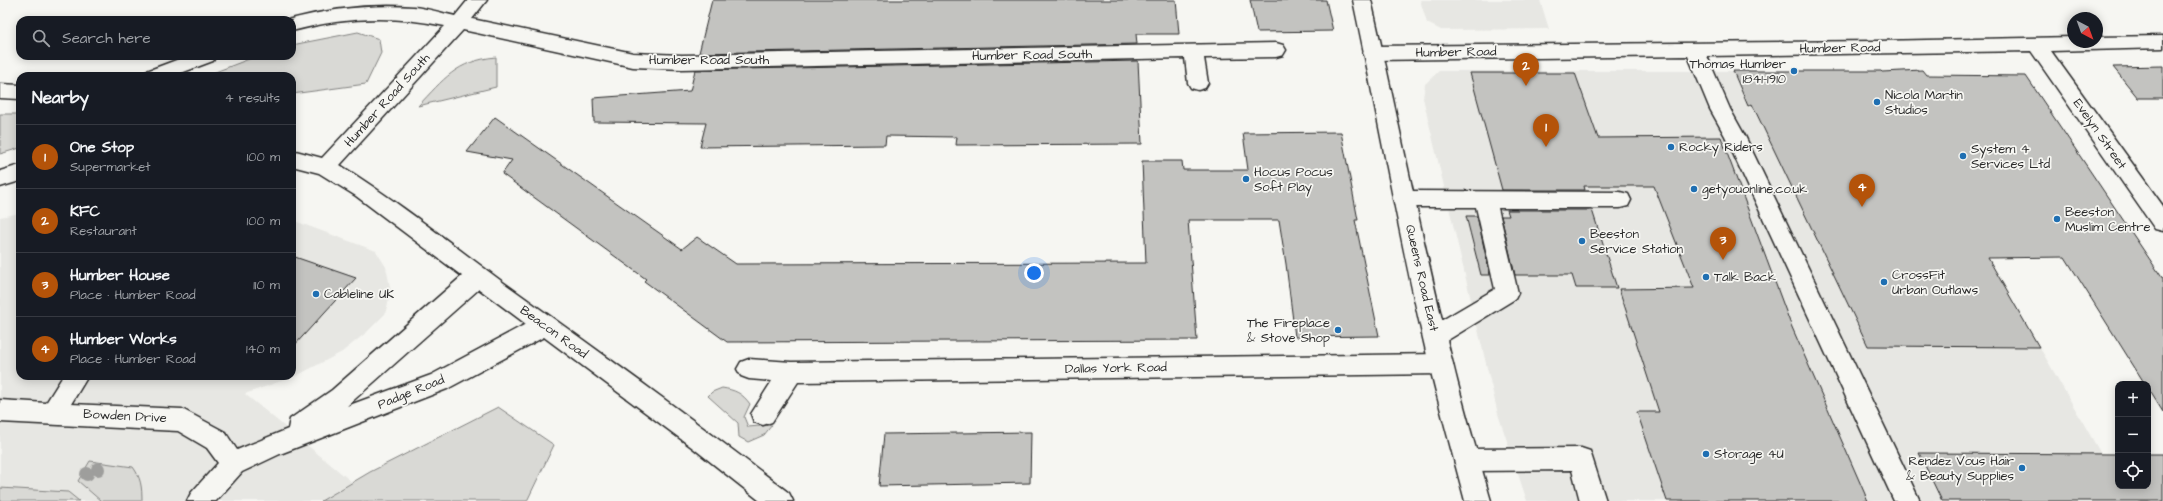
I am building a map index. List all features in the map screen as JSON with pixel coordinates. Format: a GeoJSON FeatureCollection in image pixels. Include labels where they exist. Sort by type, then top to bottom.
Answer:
{"type":"FeatureCollection","features":[{"type":"Feature","properties":{"kind":"street"},"geometry":{"type":"LineString","coordinates":[[296,24],[310,20],[367,12],[414,13],[460,22],[478,0]]}},
{"type":"Feature","properties":{"kind":"street","name":"Queens Road East"},"geometry":{"type":"LineString","coordinates":[[1362,0],[1390,124],[1396,164],[1441,364],[1478,501]]}},
{"type":"Feature","properties":{"kind":"street","name":"Humber Road South"},"geometry":{"type":"LineString","coordinates":[[326,167],[460,22],[633,60],[682,62],[1194,53],[1276,50]]}},
{"type":"Feature","properties":{"kind":"street","name":"Humber Road"},"geometry":{"type":"LineString","coordinates":[[1373,53],[1695,50],[2163,42]]}},
{"type":"Feature","properties":{"kind":"street","name":"Evelyn Street"},"geometry":{"type":"LineString","coordinates":[[2037,45],[2163,223]]}},
{"type":"Feature","properties":{"kind":"street"},"geometry":{"type":"LineString","coordinates":[[1695,50],[1720,109],[1738,143],[1907,501]]}},
{"type":"Feature","properties":{"kind":"street"},"geometry":{"type":"LineString","coordinates":[[1194,53],[1198,84]]}},
{"type":"Feature","properties":{"kind":"street"},"geometry":{"type":"LineString","coordinates":[[164,72],[196,60]]}},
{"type":"Feature","properties":{"kind":"street"},"geometry":{"type":"LineString","coordinates":[[0,91],[16,92]]}},
{"type":"Feature","properties":{"kind":"street"},"geometry":{"type":"LineString","coordinates":[[296,159],[326,167]]}},
{"type":"Feature","properties":{"kind":"street","name":"Beacon Road"},"geometry":{"type":"LineString","coordinates":[[326,167],[363,190],[411,224],[544,325],[702,440],[780,501]]}},
{"type":"Feature","properties":{"kind":"street"},"geometry":{"type":"LineString","coordinates":[[0,179],[16,174]]}},
{"type":"Feature","properties":{"kind":"street"},"geometry":{"type":"LineString","coordinates":[[1435,336],[1507,292],[1485,198]]}},
{"type":"Feature","properties":{"kind":"street"},"geometry":{"type":"LineString","coordinates":[[1404,199],[1485,198],[1620,200]]}},
{"type":"Feature","properties":{"kind":"street","name":"Padge Road"},"geometry":{"type":"LineString","coordinates":[[271,446],[341,397],[478,276]]}},
{"type":"Feature","properties":{"kind":"street","name":"Padge Road"},"geometry":{"type":"LineString","coordinates":[[200,501],[233,464],[271,446],[439,382],[544,325]]}},
{"type":"Feature","properties":{"kind":"street","name":"Dallas York Road"},"geometry":{"type":"LineString","coordinates":[[749,369],[792,372],[1441,364]]}},
{"type":"Feature","properties":{"kind":"street"},"geometry":{"type":"LineString","coordinates":[[763,414],[792,372]]}},
{"type":"Feature","properties":{"kind":"street"},"geometry":{"type":"LineString","coordinates":[[53,412],[73,380]]}},
{"type":"Feature","properties":{"kind":"street","name":"Bowden Drive"},"geometry":{"type":"LineString","coordinates":[[0,411],[53,412],[182,420],[216,440],[233,464]]}},
{"type":"Feature","properties":{"kind":"street"},"geometry":{"type":"LineString","coordinates":[[1468,460],[1581,459],[1593,501]]}},
{"type":"Feature","properties":{"kind":"shaded area"},"geometry":{"type":"Polygon","coordinates":[[[1420,0],[1540,0],[1549,29],[1441,30],[1427,23],[1420,0]]]}},
{"type":"Feature","properties":{"kind":"shaded area"},"geometry":{"type":"Polygon","coordinates":[[[358,32],[379,39],[381,53],[366,84],[296,93],[296,72],[215,72],[247,60],[296,60],[296,44],[358,32]]]}},
{"type":"Feature","properties":{"kind":"shaded area"},"geometry":{"type":"Polygon","coordinates":[[[496,57],[496,87],[418,106],[444,80],[461,67],[482,59],[496,57]]]}},
{"type":"Feature","properties":{"kind":"shaded area"},"geometry":{"type":"Polygon","coordinates":[[[1439,71],[1881,71],[2101,454],[2115,454],[2115,489],[2151,489],[2163,501],[1527,501],[1498,414],[1423,98],[1425,84],[1439,71]]]}},
{"type":"Feature","properties":{"kind":"shaded area"},"geometry":{"type":"Polygon","coordinates":[[[0,114],[16,114],[16,149],[0,154],[0,114]]]}},
{"type":"Feature","properties":{"kind":"shaded area"},"geometry":{"type":"Polygon","coordinates":[[[16,214],[16,380],[284,380],[245,394],[375,501],[0,501],[0,217],[16,214]]]}},
{"type":"Feature","properties":{"kind":"shaded area"},"geometry":{"type":"Polygon","coordinates":[[[296,221],[376,251],[386,267],[391,292],[385,314],[367,332],[342,352],[296,376],[296,221]]]}},
{"type":"Feature","properties":{"kind":"shaded area"},"geometry":{"type":"Polygon","coordinates":[[[722,388],[738,393],[750,404],[744,417],[748,427],[772,425],[764,435],[748,442],[739,437],[738,423],[708,396],[712,392],[722,388]]]}},
{"type":"Feature","properties":{"kind":"shaded area"},"geometry":{"type":"Polygon","coordinates":[[[498,407],[554,445],[527,501],[321,501],[370,472],[498,407]]]}},
{"type":"Feature","properties":{"kind":"shaded area"},"geometry":{"type":"Polygon","coordinates":[[[90,461],[133,467],[138,475],[142,491],[142,501],[101,501],[78,481],[90,461]]]}},
{"type":"Feature","properties":{"kind":"shaded area"},"geometry":{"type":"Polygon","coordinates":[[[0,488],[68,492],[79,501],[0,501],[0,488]]]}},
{"type":"Feature","properties":{"kind":"building"},"geometry":{"type":"Polygon","coordinates":[[[712,0],[1176,0],[1179,34],[1136,34],[1137,44],[699,53],[712,0]]]}},
{"type":"Feature","properties":{"kind":"building"},"geometry":{"type":"Polygon","coordinates":[[[1250,0],[1326,0],[1333,31],[1257,32],[1250,0]]]}},
{"type":"Feature","properties":{"kind":"building"},"geometry":{"type":"Polygon","coordinates":[[[1138,61],[1142,144],[956,145],[957,137],[886,136],[885,145],[700,147],[706,123],[594,122],[593,98],[690,91],[695,70],[1138,61]]]}},
{"type":"Feature","properties":{"kind":"building"},"geometry":{"type":"Polygon","coordinates":[[[2163,66],[2163,98],[2138,98],[2113,67],[2163,66]]]}},
{"type":"Feature","properties":{"kind":"building"},"geometry":{"type":"Polygon","coordinates":[[[1922,70],[1926,75],[2026,76],[2163,279],[2163,412],[2151,393],[2151,381],[2143,381],[2065,257],[1988,258],[2039,347],[1868,346],[1752,104],[1748,106],[1733,71],[1882,72],[1922,70]]]}},
{"type":"Feature","properties":{"kind":"building"},"geometry":{"type":"Polygon","coordinates":[[[1470,73],[1575,73],[1598,138],[1721,137],[1791,325],[1868,501],[1667,501],[1637,412],[1659,412],[1619,289],[1694,288],[1654,186],[1584,186],[1585,190],[1502,190],[1470,73]]]}},
{"type":"Feature","properties":{"kind":"building"},"geometry":{"type":"Polygon","coordinates":[[[495,117],[682,249],[697,237],[736,264],[1146,263],[1142,161],[1182,161],[1183,170],[1248,170],[1243,133],[1341,132],[1358,220],[1355,220],[1379,336],[1295,337],[1279,220],[1188,220],[1197,340],[727,342],[644,281],[646,279],[502,174],[512,160],[467,152],[495,117]]]}},
{"type":"Feature","properties":{"kind":"building"},"geometry":{"type":"Polygon","coordinates":[[[1507,210],[1592,210],[1617,288],[1576,288],[1572,275],[1515,275],[1501,216],[1509,216],[1507,210]]]}},
{"type":"Feature","properties":{"kind":"building"},"geometry":{"type":"Polygon","coordinates":[[[1466,216],[1477,216],[1490,275],[1481,275],[1466,216]]]}},
{"type":"Feature","properties":{"kind":"building","name":"Cableline UK"},"geometry":{"type":"Polygon","coordinates":[[[296,257],[356,278],[296,344],[296,257]]]}},
{"type":"Feature","properties":{"kind":"building"},"geometry":{"type":"Polygon","coordinates":[[[1031,432],[1030,483],[879,486],[884,434],[1031,432]]]}},
{"type":"Feature","properties":{"kind":"building","name":"Rendez Vous Hair & Beauty Supplies"},"geometry":{"type":"Polygon","coordinates":[[[1919,453],[2115,454],[2115,489],[2151,489],[2151,454],[2163,454],[2163,501],[1942,501],[1919,453]]]}},
{"type":"Feature","properties":{"kind":"place","name":"Thomas Humber 1841-1910"},"geometry":{"type":"Point","coordinates":[1794,71]}},
{"type":"Feature","properties":{"kind":"place","name":"KFC"},"geometry":{"type":"Point","coordinates":[1526,86]}},
{"type":"Feature","properties":{"kind":"place","name":"Nicola Martin Studios"},"geometry":{"type":"Point","coordinates":[1877,102]}},
{"type":"Feature","properties":{"kind":"place","name":"One Stop"},"geometry":{"type":"Point","coordinates":[1546,147]}},
{"type":"Feature","properties":{"kind":"place","name":"Rocky Riders"},"geometry":{"type":"Point","coordinates":[1671,147]}},
{"type":"Feature","properties":{"kind":"place","name":"System 4 Services Ltd"},"geometry":{"type":"Point","coordinates":[1963,156]}},
{"type":"Feature","properties":{"kind":"place","name":"Hocus Pocus Soft Play"},"geometry":{"type":"Point","coordinates":[1246,179]}},
{"type":"Feature","properties":{"kind":"place","name":"getyouonline.co.uk"},"geometry":{"type":"Point","coordinates":[1694,189]}},
{"type":"Feature","properties":{"kind":"place","name":"Humber Works"},"geometry":{"type":"Point","coordinates":[1862,207]}},
{"type":"Feature","properties":{"kind":"place","name":"Beeston Muslim Centre"},"geometry":{"type":"Point","coordinates":[2057,219]}},
{"type":"Feature","properties":{"kind":"place","name":"Beeston Service Station"},"geometry":{"type":"Point","coordinates":[1582,241]}},
{"type":"Feature","properties":{"kind":"place","name":"Humber House"},"geometry":{"type":"Point","coordinates":[1723,260]}},
{"type":"Feature","properties":{"kind":"place","name":"Talk Back"},"geometry":{"type":"Point","coordinates":[1706,277]}},
{"type":"Feature","properties":{"kind":"place","name":"CrossFit Urban Outlaws"},"geometry":{"type":"Point","coordinates":[1884,282]}},
{"type":"Feature","properties":{"kind":"place","name":"Cableline UK"},"geometry":{"type":"Point","coordinates":[316,294]}},
{"type":"Feature","properties":{"kind":"place","name":"The Fireplace & Stove Shop"},"geometry":{"type":"Point","coordinates":[1338,330]}},
{"type":"Feature","properties":{"kind":"place","name":"Storage 4U"},"geometry":{"type":"Point","coordinates":[1706,454]}},
{"type":"Feature","properties":{"kind":"place","name":"Rendez Vous Hair & Beauty Supplies"},"geometry":{"type":"Point","coordinates":[2022,468]}}]}
